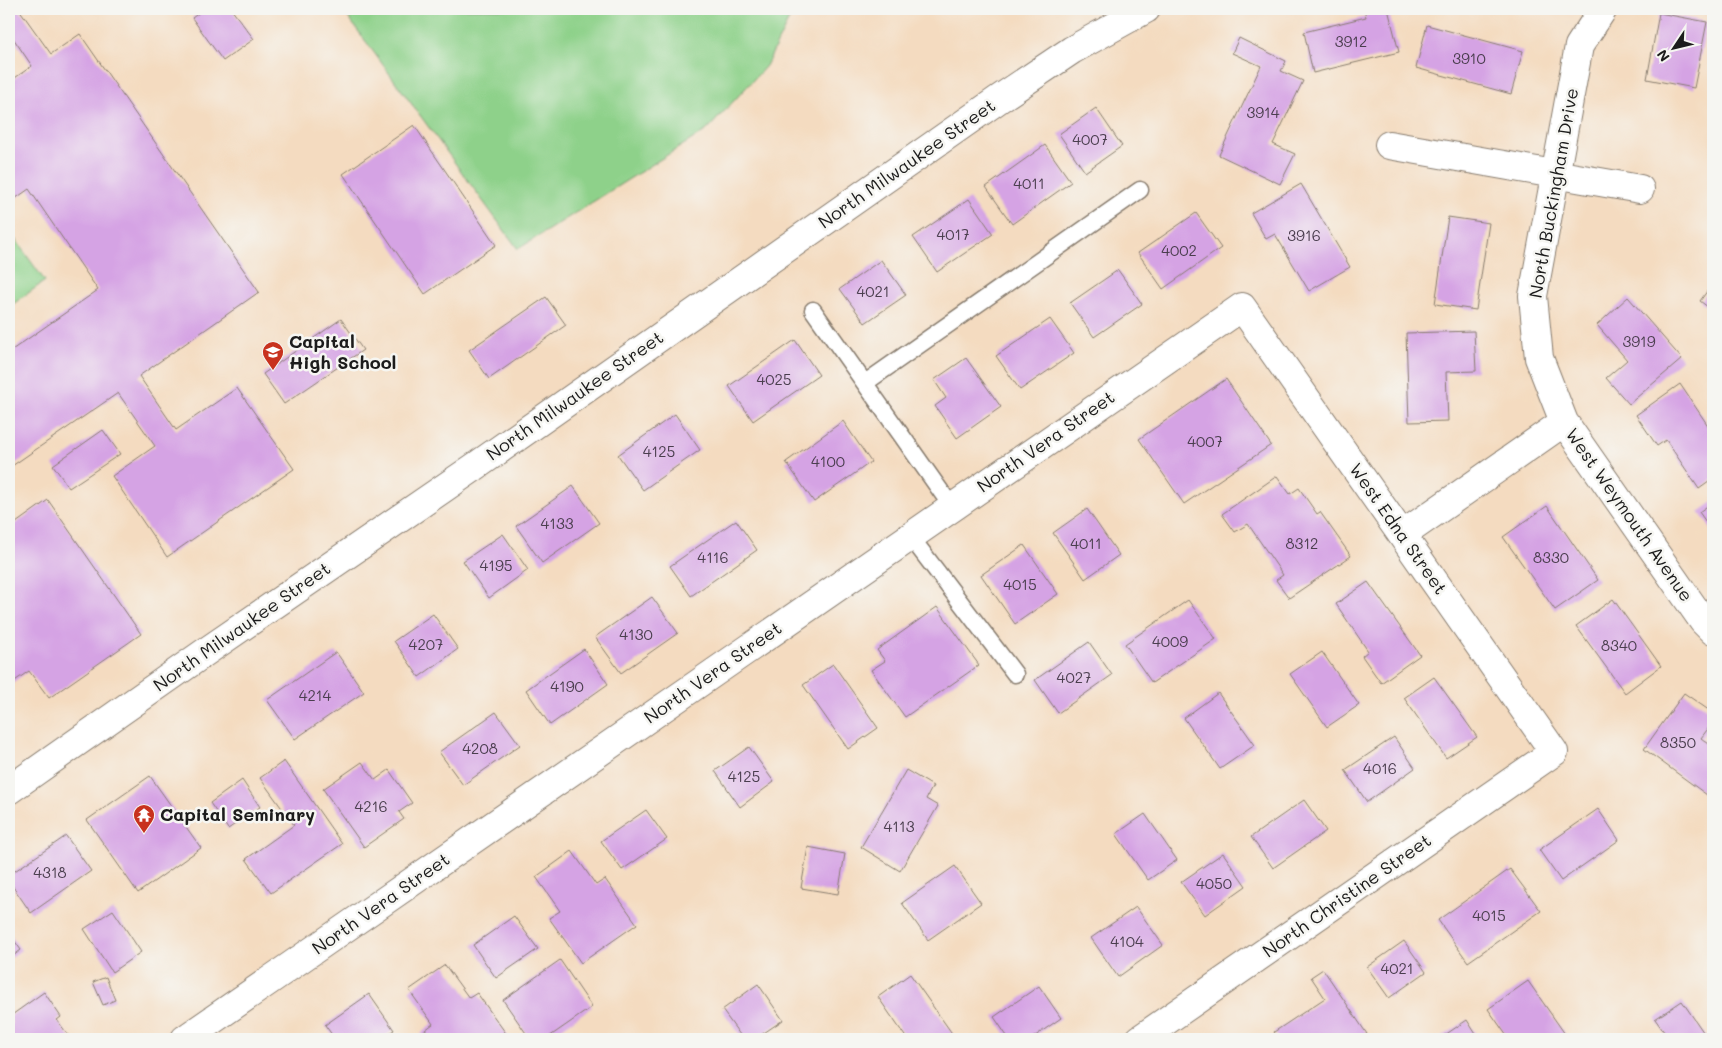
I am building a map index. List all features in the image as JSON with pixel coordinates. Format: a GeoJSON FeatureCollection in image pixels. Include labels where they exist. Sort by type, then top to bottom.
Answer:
{"type":"FeatureCollection","features":[{"type":"Feature","properties":{"kind":"street","name":"North Milwaukee Street"},"geometry":{"type":"LineString","coordinates":[[9,790],[196,658],[476,466],[999,99],[1072,50],[1146,9]]}},
{"type":"Feature","properties":{"kind":"street","name":"North Buckingham Drive"},"geometry":{"type":"LineString","coordinates":[[1564,422],[1539,358],[1533,296],[1579,46],[1603,9]]}},
{"type":"Feature","properties":{"kind":"street"},"geometry":{"type":"LineString","coordinates":[[1389,144],[1640,189]]}},
{"type":"Feature","properties":{"kind":"street","name":"North Vera Street"},"geometry":{"type":"LineString","coordinates":[[186,1039],[1242,307]]}},
{"type":"Feature","properties":{"kind":"street","name":"West Edna Street"},"geometry":{"type":"LineString","coordinates":[[1242,307],[1554,752]]}},
{"type":"Feature","properties":{"kind":"street"},"geometry":{"type":"LineString","coordinates":[[1402,535],[1564,422]]}},
{"type":"Feature","properties":{"kind":"street","name":"West Weymouth Avenue"},"geometry":{"type":"LineString","coordinates":[[1564,422],[1703,621],[1713,631]]}},
{"type":"Feature","properties":{"kind":"street","name":"North Christine Street"},"geometry":{"type":"LineString","coordinates":[[1140,1039],[1554,752]]}},
{"type":"Feature","properties":{"kind":"lane"},"geometry":{"type":"LineString","coordinates":[[865,383],[1140,190]]}},
{"type":"Feature","properties":{"kind":"lane"},"geometry":{"type":"LineString","coordinates":[[813,310],[952,507]]}},
{"type":"Feature","properties":{"kind":"lane"},"geometry":{"type":"LineString","coordinates":[[910,536],[1015,674]]}},
{"type":"Feature","properties":{"kind":"green space"},"geometry":{"type":"Polygon","coordinates":[[[342,9],[794,9],[766,66],[707,130],[518,249],[342,9]]]}},
{"type":"Feature","properties":{"kind":"green space"},"geometry":{"type":"Polygon","coordinates":[[[15,239],[45,281],[9,307],[9,243],[15,239]]]}},
{"type":"Feature","properties":{"kind":"building"},"geometry":{"type":"Polygon","coordinates":[[[9,9],[19,9],[51,54],[80,34],[259,292],[139,376],[176,430],[237,388],[294,469],[167,557],[112,476],[155,446],[118,393],[9,468],[9,352],[98,290],[29,189],[9,203],[9,82],[32,66],[9,32],[9,9]]]}},
{"type":"Feature","properties":{"kind":"building"},"geometry":{"type":"Polygon","coordinates":[[[204,9],[231,9],[254,39],[223,61],[192,18],[204,9]]]}},
{"type":"Feature","properties":{"kind":"building"},"geometry":{"type":"Polygon","coordinates":[[[1364,9],[1388,9],[1399,52],[1313,73],[1304,32],[1366,17],[1364,9]]]}},
{"type":"Feature","properties":{"kind":"building"},"geometry":{"type":"Polygon","coordinates":[[[1659,13],[1707,22],[1694,88],[1647,79],[1659,13]]]}},
{"type":"Feature","properties":{"kind":"building"},"geometry":{"type":"Polygon","coordinates":[[[1427,25],[1523,51],[1511,94],[1416,68],[1427,25]]]}},
{"type":"Feature","properties":{"kind":"building"},"geometry":{"type":"Polygon","coordinates":[[[1239,38],[1286,61],[1281,71],[1303,81],[1273,144],[1295,154],[1280,184],[1219,155],[1261,66],[1232,53],[1239,38]]]}},
{"type":"Feature","properties":{"kind":"building"},"geometry":{"type":"Polygon","coordinates":[[[1096,108],[1122,146],[1085,172],[1059,134],[1096,108]]]}},
{"type":"Feature","properties":{"kind":"building"},"geometry":{"type":"Polygon","coordinates":[[[414,125],[496,245],[425,294],[343,174],[414,125]]]}},
{"type":"Feature","properties":{"kind":"building"},"geometry":{"type":"Polygon","coordinates":[[[1045,145],[1071,182],[1012,224],[986,187],[1045,145]]]}},
{"type":"Feature","properties":{"kind":"building"},"geometry":{"type":"Polygon","coordinates":[[[1301,184],[1350,267],[1309,291],[1275,234],[1266,239],[1251,213],[1301,184]]]}},
{"type":"Feature","properties":{"kind":"building"},"geometry":{"type":"Polygon","coordinates":[[[969,199],[993,234],[937,272],[913,237],[969,199]]]}},
{"type":"Feature","properties":{"kind":"building"},"geometry":{"type":"Polygon","coordinates":[[[1196,213],[1221,248],[1163,289],[1138,253],[1196,213]]]}},
{"type":"Feature","properties":{"kind":"building"},"geometry":{"type":"Polygon","coordinates":[[[1448,217],[1489,223],[1476,310],[1435,304],[1448,217]]]}},
{"type":"Feature","properties":{"kind":"building"},"geometry":{"type":"Polygon","coordinates":[[[881,260],[906,295],[865,323],[840,289],[881,260]]]}},
{"type":"Feature","properties":{"kind":"building"},"geometry":{"type":"Polygon","coordinates":[[[1118,270],[1142,304],[1094,337],[1070,303],[1118,270]]]}},
{"type":"Feature","properties":{"kind":"building"},"geometry":{"type":"Polygon","coordinates":[[[1713,283],[1713,311],[1700,301],[1713,283]]]}},
{"type":"Feature","properties":{"kind":"building"},"geometry":{"type":"Polygon","coordinates":[[[546,297],[566,325],[489,379],[469,350],[546,297]]]}},
{"type":"Feature","properties":{"kind":"building"},"geometry":{"type":"Polygon","coordinates":[[[1628,297],[1682,359],[1629,404],[1606,378],[1627,360],[1597,325],[1628,297]]]}},
{"type":"Feature","properties":{"kind":"building"},"geometry":{"type":"Polygon","coordinates":[[[341,319],[363,350],[284,404],[263,374],[341,319]]]}},
{"type":"Feature","properties":{"kind":"building"},"geometry":{"type":"Polygon","coordinates":[[[1050,319],[1074,353],[1020,390],[996,356],[1050,319]]]}},
{"type":"Feature","properties":{"kind":"building"},"geometry":{"type":"Polygon","coordinates":[[[1474,331],[1476,371],[1446,372],[1448,421],[1409,422],[1406,333],[1474,331]]]}},
{"type":"Feature","properties":{"kind":"building"},"geometry":{"type":"Polygon","coordinates":[[[795,340],[819,375],[753,421],[729,386],[795,340]]]}},
{"type":"Feature","properties":{"kind":"building"},"geometry":{"type":"Polygon","coordinates":[[[966,358],[1001,407],[957,438],[935,406],[946,398],[934,380],[966,358]]]}},
{"type":"Feature","properties":{"kind":"building"},"geometry":{"type":"Polygon","coordinates":[[[1226,379],[1271,445],[1184,504],[1139,439],[1226,379]]]}},
{"type":"Feature","properties":{"kind":"building"},"geometry":{"type":"Polygon","coordinates":[[[1680,384],[1713,433],[1713,479],[1699,489],[1666,440],[1657,446],[1636,415],[1680,384]]]}},
{"type":"Feature","properties":{"kind":"building"},"geometry":{"type":"Polygon","coordinates":[[[675,414],[700,450],[643,490],[618,455],[675,414]]]}},
{"type":"Feature","properties":{"kind":"building"},"geometry":{"type":"Polygon","coordinates":[[[843,421],[871,462],[814,502],[786,462],[843,421]]]}},
{"type":"Feature","properties":{"kind":"building"},"geometry":{"type":"Polygon","coordinates":[[[103,430],[120,454],[69,488],[53,465],[103,430]]]}},
{"type":"Feature","properties":{"kind":"building"},"geometry":{"type":"Polygon","coordinates":[[[1277,476],[1290,494],[1299,488],[1317,514],[1320,512],[1351,556],[1289,598],[1276,580],[1283,575],[1248,524],[1235,532],[1222,514],[1277,476]]]}},
{"type":"Feature","properties":{"kind":"building"},"geometry":{"type":"Polygon","coordinates":[[[573,486],[599,523],[542,563],[516,526],[573,486]]]}},
{"type":"Feature","properties":{"kind":"building"},"geometry":{"type":"Polygon","coordinates":[[[48,500],[141,634],[49,698],[29,671],[9,685],[9,528],[48,500]]]}},
{"type":"Feature","properties":{"kind":"building"},"geometry":{"type":"Polygon","coordinates":[[[1713,502],[1713,532],[1699,512],[1713,502]]]}},
{"type":"Feature","properties":{"kind":"building"},"geometry":{"type":"Polygon","coordinates":[[[1547,506],[1598,580],[1555,610],[1503,537],[1547,506]]]}},
{"type":"Feature","properties":{"kind":"building"},"geometry":{"type":"Polygon","coordinates":[[[1087,509],[1119,555],[1085,579],[1053,533],[1087,509]]]}},
{"type":"Feature","properties":{"kind":"building"},"geometry":{"type":"Polygon","coordinates":[[[736,520],[757,550],[691,596],[670,566],[736,520]]]}},
{"type":"Feature","properties":{"kind":"building"},"geometry":{"type":"Polygon","coordinates":[[[503,534],[528,570],[489,598],[463,561],[503,534]]]}},
{"type":"Feature","properties":{"kind":"building"},"geometry":{"type":"Polygon","coordinates":[[[1024,545],[1058,594],[1015,624],[981,575],[1024,545]]]}},
{"type":"Feature","properties":{"kind":"building"},"geometry":{"type":"Polygon","coordinates":[[[1368,582],[1420,655],[1381,683],[1362,656],[1368,651],[1336,604],[1368,582]]]}},
{"type":"Feature","properties":{"kind":"building"},"geometry":{"type":"Polygon","coordinates":[[[652,597],[678,633],[621,673],[595,637],[652,597]]]}},
{"type":"Feature","properties":{"kind":"building"},"geometry":{"type":"Polygon","coordinates":[[[1613,599],[1661,666],[1625,693],[1576,626],[1613,599]]]}},
{"type":"Feature","properties":{"kind":"building"},"geometry":{"type":"Polygon","coordinates":[[[1188,600],[1216,639],[1152,683],[1125,644],[1188,600]]]}},
{"type":"Feature","properties":{"kind":"building"},"geometry":{"type":"Polygon","coordinates":[[[937,607],[979,665],[905,717],[871,670],[885,661],[877,650],[937,607]]]}},
{"type":"Feature","properties":{"kind":"building"},"geometry":{"type":"Polygon","coordinates":[[[433,614],[458,649],[419,677],[394,641],[433,614]]]}},
{"type":"Feature","properties":{"kind":"building"},"geometry":{"type":"Polygon","coordinates":[[[1089,642],[1112,675],[1058,713],[1035,680],[1089,642]]]}},
{"type":"Feature","properties":{"kind":"building"},"geometry":{"type":"Polygon","coordinates":[[[584,649],[608,684],[550,725],[526,690],[584,649]]]}},
{"type":"Feature","properties":{"kind":"building"},"geometry":{"type":"Polygon","coordinates":[[[336,652],[364,692],[295,739],[267,700],[336,652]]]}},
{"type":"Feature","properties":{"kind":"building"},"geometry":{"type":"Polygon","coordinates":[[[1322,652],[1359,705],[1327,727],[1290,674],[1322,652]]]}},
{"type":"Feature","properties":{"kind":"building"},"geometry":{"type":"Polygon","coordinates":[[[833,664],[878,728],[848,749],[803,685],[833,664]]]}},
{"type":"Feature","properties":{"kind":"building"},"geometry":{"type":"Polygon","coordinates":[[[1434,677],[1477,737],[1446,758],[1404,698],[1434,677]]]}},
{"type":"Feature","properties":{"kind":"building"},"geometry":{"type":"Polygon","coordinates":[[[1218,693],[1255,745],[1220,769],[1184,718],[1218,693]]]}},
{"type":"Feature","properties":{"kind":"building"},"geometry":{"type":"Polygon","coordinates":[[[1684,693],[1713,713],[1713,722],[1701,738],[1713,747],[1713,786],[1707,795],[1644,749],[1684,693]]]}},
{"type":"Feature","properties":{"kind":"building"},"geometry":{"type":"Polygon","coordinates":[[[496,712],[520,745],[463,785],[439,752],[496,712]]]}},
{"type":"Feature","properties":{"kind":"building"},"geometry":{"type":"Polygon","coordinates":[[[1394,737],[1415,768],[1367,802],[1345,770],[1394,737]]]}},
{"type":"Feature","properties":{"kind":"building"},"geometry":{"type":"Polygon","coordinates":[[[749,747],[774,782],[740,807],[715,771],[749,747]]]}},
{"type":"Feature","properties":{"kind":"building"},"geometry":{"type":"Polygon","coordinates":[[[284,761],[342,844],[271,893],[246,859],[294,825],[260,778],[284,761]]]}},
{"type":"Feature","properties":{"kind":"building"},"geometry":{"type":"Polygon","coordinates":[[[362,762],[375,780],[389,770],[412,803],[399,812],[404,819],[364,847],[323,789],[362,762]]]}},
{"type":"Feature","properties":{"kind":"building"},"geometry":{"type":"Polygon","coordinates":[[[906,770],[933,786],[926,799],[938,806],[900,871],[861,847],[906,770]]]}},
{"type":"Feature","properties":{"kind":"building","name":"Capital Seminary"},"geometry":{"type":"Polygon","coordinates":[[[150,776],[201,848],[138,893],[87,820],[150,776]]]}},
{"type":"Feature","properties":{"kind":"building"},"geometry":{"type":"Polygon","coordinates":[[[242,780],[260,807],[228,829],[210,803],[242,780]]]}},
{"type":"Feature","properties":{"kind":"building"},"geometry":{"type":"Polygon","coordinates":[[[1304,800],[1326,831],[1273,868],[1251,837],[1304,800]]]}},
{"type":"Feature","properties":{"kind":"building"},"geometry":{"type":"Polygon","coordinates":[[[1598,809],[1619,840],[1561,881],[1539,850],[1598,809]]]}},
{"type":"Feature","properties":{"kind":"building"},"geometry":{"type":"Polygon","coordinates":[[[646,810],[667,839],[622,870],[601,841],[646,810]]]}},
{"type":"Feature","properties":{"kind":"building"},"geometry":{"type":"Polygon","coordinates":[[[1145,814],[1177,860],[1148,880],[1116,834],[1145,814]]]}},
{"type":"Feature","properties":{"kind":"building"},"geometry":{"type":"Polygon","coordinates":[[[66,836],[91,871],[31,913],[9,881],[9,875],[66,836]]]}},
{"type":"Feature","properties":{"kind":"building"},"geometry":{"type":"Polygon","coordinates":[[[808,847],[845,854],[838,894],[801,888],[808,847]]]}},
{"type":"Feature","properties":{"kind":"building"},"geometry":{"type":"Polygon","coordinates":[[[572,851],[596,885],[605,879],[637,924],[581,963],[549,918],[560,911],[536,877],[572,851]]]}},
{"type":"Feature","properties":{"kind":"building"},"geometry":{"type":"Polygon","coordinates":[[[1223,853],[1246,886],[1205,915],[1181,882],[1223,853]]]}},
{"type":"Feature","properties":{"kind":"building"},"geometry":{"type":"Polygon","coordinates":[[[955,866],[981,903],[928,940],[902,903],[955,866]]]}},
{"type":"Feature","properties":{"kind":"building"},"geometry":{"type":"Polygon","coordinates":[[[1510,869],[1541,911],[1468,962],[1438,920],[1510,869]]]}},
{"type":"Feature","properties":{"kind":"building"},"geometry":{"type":"Polygon","coordinates":[[[1136,907],[1163,945],[1118,977],[1091,938],[1136,907]]]}},
{"type":"Feature","properties":{"kind":"building"},"geometry":{"type":"Polygon","coordinates":[[[113,910],[141,952],[112,972],[84,929],[113,910]]]}},
{"type":"Feature","properties":{"kind":"building"},"geometry":{"type":"Polygon","coordinates":[[[514,916],[538,949],[496,978],[473,945],[514,916]]]}},
{"type":"Feature","properties":{"kind":"building"},"geometry":{"type":"Polygon","coordinates":[[[9,933],[21,950],[9,959],[9,933]]]}},
{"type":"Feature","properties":{"kind":"building"},"geometry":{"type":"Polygon","coordinates":[[[1404,941],[1426,972],[1389,998],[1367,967],[1404,941]]]}},
{"type":"Feature","properties":{"kind":"building"},"geometry":{"type":"Polygon","coordinates":[[[560,960],[592,1007],[546,1039],[530,1039],[503,1000],[560,960]]]}},
{"type":"Feature","properties":{"kind":"building"},"geometry":{"type":"Polygon","coordinates":[[[445,965],[469,998],[477,993],[510,1039],[425,1039],[421,1033],[433,1024],[409,990],[445,965]]]}},
{"type":"Feature","properties":{"kind":"building"},"geometry":{"type":"Polygon","coordinates":[[[1323,969],[1367,1034],[1359,1039],[1279,1039],[1274,1032],[1325,998],[1311,977],[1323,969]]]}},
{"type":"Feature","properties":{"kind":"building"},"geometry":{"type":"Polygon","coordinates":[[[910,974],[956,1039],[907,1039],[878,997],[910,974]]]}},
{"type":"Feature","properties":{"kind":"building"},"geometry":{"type":"Polygon","coordinates":[[[106,977],[115,1000],[103,1005],[93,982],[106,977]]]}},
{"type":"Feature","properties":{"kind":"building"},"geometry":{"type":"Polygon","coordinates":[[[1528,981],[1565,1034],[1558,1039],[1509,1039],[1488,1009],[1528,981]]]}},
{"type":"Feature","properties":{"kind":"building"},"geometry":{"type":"Polygon","coordinates":[[[758,984],[783,1020],[755,1039],[743,1039],[722,1010],[758,984]]]}},
{"type":"Feature","properties":{"kind":"building"},"geometry":{"type":"Polygon","coordinates":[[[1039,986],[1061,1018],[1031,1039],[1009,1039],[994,1017],[1039,986]]]}},
{"type":"Feature","properties":{"kind":"building"},"geometry":{"type":"Polygon","coordinates":[[[44,992],[61,1017],[57,1020],[71,1039],[9,1039],[9,1025],[12,1023],[9,1017],[44,992]]]}},
{"type":"Feature","properties":{"kind":"building"},"geometry":{"type":"Polygon","coordinates":[[[369,994],[394,1030],[380,1039],[335,1039],[325,1025],[369,994]]]}},
{"type":"Feature","properties":{"kind":"building"},"geometry":{"type":"Polygon","coordinates":[[[1682,1001],[1708,1039],[1669,1039],[1655,1019],[1682,1001]]]}},
{"type":"Feature","properties":{"kind":"building"},"geometry":{"type":"Polygon","coordinates":[[[1467,1020],[1479,1039],[1439,1039],[1467,1020]]]}},
{"type":"Feature","properties":{"kind":"place","name":"Capital High School"},"geometry":{"type":"Point","coordinates":[273,371]}},
{"type":"Feature","properties":{"kind":"place","name":"Capital Seminary"},"geometry":{"type":"Point","coordinates":[144,834]}}]}
